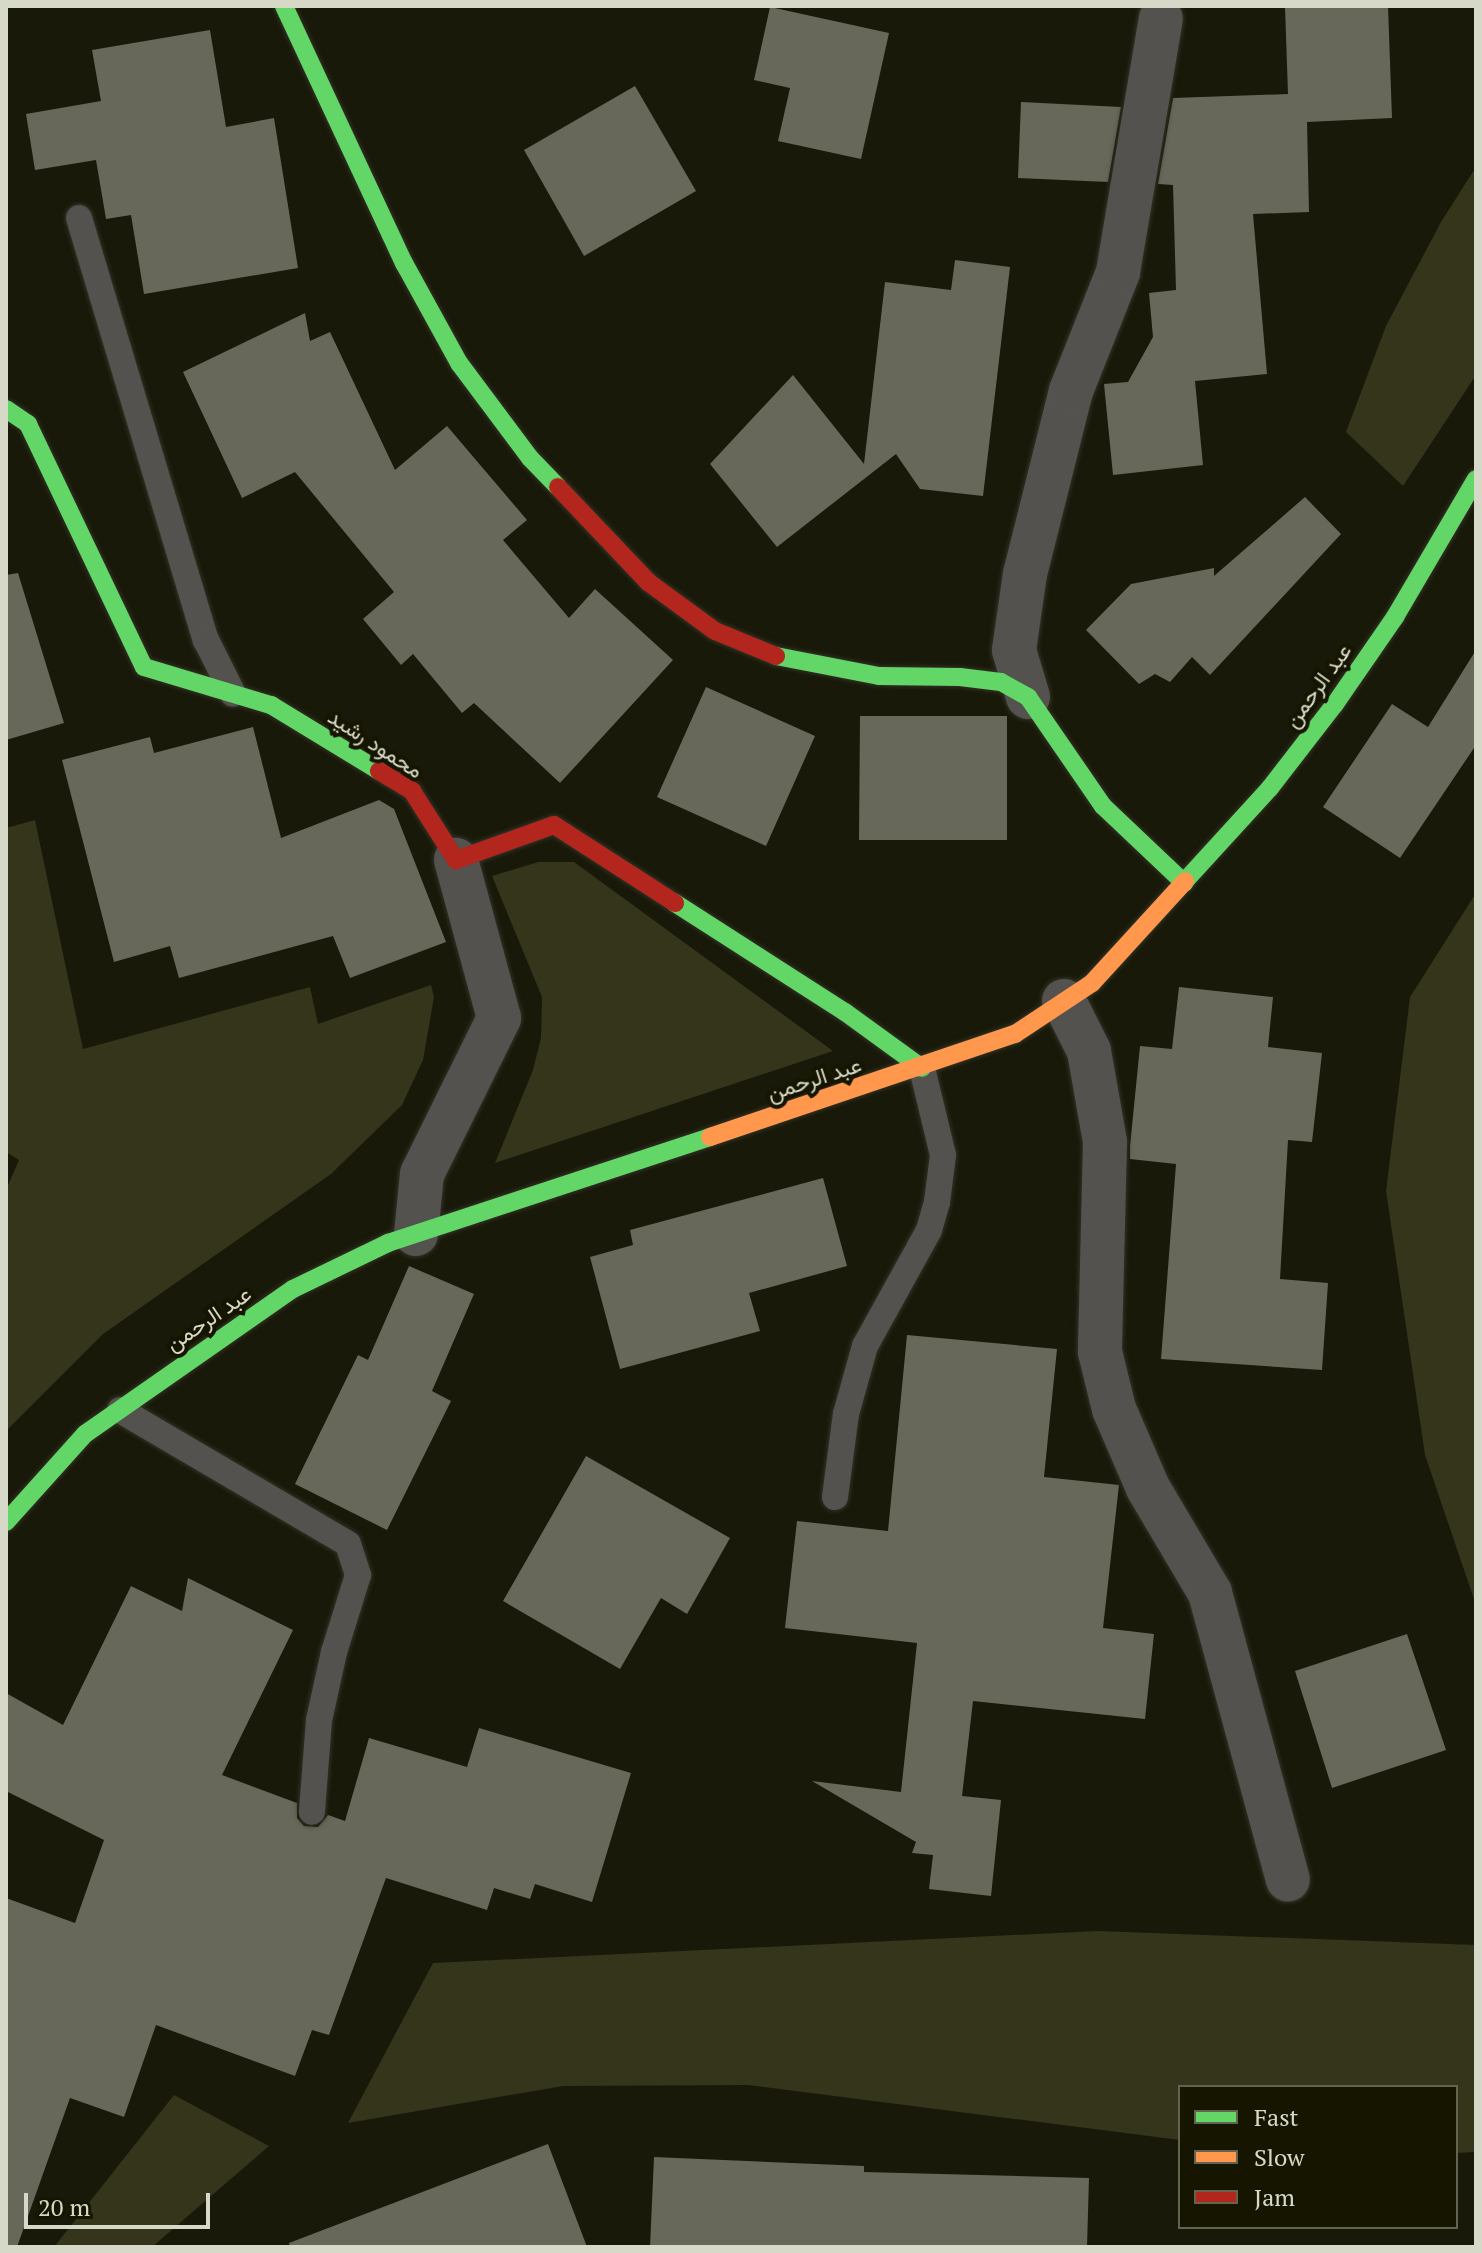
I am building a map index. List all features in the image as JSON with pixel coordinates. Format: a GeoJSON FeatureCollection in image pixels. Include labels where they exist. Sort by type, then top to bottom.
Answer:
{"type":"FeatureCollection","features":[{"type":"Feature","properties":{"kind":"street"},"geometry":{"type":"LineString","coordinates":[[284,6],[404,263],[459,363],[530,458],[648,582],[715,631],[786,660],[879,676],[960,677],[1001,682],[1028,697]]}},
{"type":"Feature","properties":{"kind":"street"},"geometry":{"type":"LineString","coordinates":[[1161,19],[1118,272],[1071,391],[1025,574],[1014,650],[1028,697],[1103,806],[1184,883]]}},
{"type":"Feature","properties":{"kind":"street","name":"محمود رشيد"},"geometry":{"type":"LineString","coordinates":[[6,409],[28,424],[144,667],[271,705],[412,791],[456,860]]}},
{"type":"Feature","properties":{"kind":"street","name":"عبد الرحمن"},"geometry":{"type":"LineString","coordinates":[[6,1522],[85,1434],[293,1289],[388,1243],[922,1068],[1015,1034],[1092,983],[1270,788],[1335,704],[1395,617],[1476,479]]}},
{"type":"Feature","properties":{"kind":"street"},"geometry":{"type":"LineString","coordinates":[[416,1234],[422,1174],[499,1018],[456,860],[554,825],[845,1012],[922,1068]]}},
{"type":"Feature","properties":{"kind":"street"},"geometry":{"type":"LineString","coordinates":[[1064,1001],[1089,1051],[1105,1142],[1100,1352],[1114,1409],[1148,1488],[1210,1593],[1288,1880]]}},
{"type":"Feature","properties":{"kind":"lane"},"geometry":{"type":"LineString","coordinates":[[79,218],[206,640],[233,694]]}},
{"type":"Feature","properties":{"kind":"lane"},"geometry":{"type":"LineString","coordinates":[[835,1497],[846,1414],[865,1346],[929,1230],[937,1202],[943,1155],[922,1068]]}},
{"type":"Feature","properties":{"kind":"lane"},"geometry":{"type":"LineString","coordinates":[[120,1410],[348,1544],[358,1575],[334,1652],[319,1720],[312,1812]]}},
{"type":"Feature","properties":{"kind":"green space"},"geometry":{"type":"Polygon","coordinates":[[[1476,167],[1476,375],[1403,486],[1346,432],[1386,326],[1441,222],[1476,167]]]}},
{"type":"Feature","properties":{"kind":"green space"},"geometry":{"type":"Polygon","coordinates":[[[35,820],[83,1049],[310,987],[318,1024],[431,985],[434,997],[423,1060],[402,1105],[331,1174],[103,1334],[6,1431],[6,1190],[19,1160],[6,1152],[6,828],[35,820]]]}},
{"type":"Feature","properties":{"kind":"green space"},"geometry":{"type":"Polygon","coordinates":[[[538,862],[574,862],[833,1051],[495,1163],[533,1070],[541,1038],[542,997],[492,876],[538,862]]]}},
{"type":"Feature","properties":{"kind":"green space"},"geometry":{"type":"Polygon","coordinates":[[[1476,893],[1476,1605],[1425,1455],[1386,1191],[1410,997],[1476,893]]]}},
{"type":"Feature","properties":{"kind":"green space"},"geometry":{"type":"Polygon","coordinates":[[[1098,1931],[1476,1945],[1476,2152],[1458,2153],[1458,2085],[1178,2085],[1178,2140],[748,2085],[563,2086],[348,2123],[433,1963],[1098,1931]]]}},
{"type":"Feature","properties":{"kind":"green space"},"geometry":{"type":"Polygon","coordinates":[[[174,2095],[269,2146],[152,2247],[54,2247],[174,2095]]]}},
{"type":"Feature","properties":{"kind":"building"},"geometry":{"type":"Polygon","coordinates":[[[1388,6],[1392,118],[1307,122],[1309,212],[1253,214],[1267,374],[1195,381],[1203,465],[1113,475],[1104,384],[1128,382],[1153,337],[1149,293],[1176,290],[1173,185],[1158,184],[1173,98],[1288,94],[1285,7],[1388,6]]]}},
{"type":"Feature","properties":{"kind":"building"},"geometry":{"type":"Polygon","coordinates":[[[770,7],[889,33],[861,159],[778,141],[790,88],[754,80],[770,7]]]}},
{"type":"Feature","properties":{"kind":"building"},"geometry":{"type":"Polygon","coordinates":[[[210,30],[226,127],[274,118],[298,268],[144,294],[131,215],[106,219],[96,160],[35,170],[26,114],[101,101],[92,50],[210,30]]]}},
{"type":"Feature","properties":{"kind":"building"},"geometry":{"type":"Polygon","coordinates":[[[635,86],[696,191],[584,256],[524,150],[635,86]]]}},
{"type":"Feature","properties":{"kind":"building"},"geometry":{"type":"Polygon","coordinates":[[[1021,102],[1121,107],[1108,182],[1018,178],[1021,102]]]}},
{"type":"Feature","properties":{"kind":"building"},"geometry":{"type":"Polygon","coordinates":[[[955,260],[1010,267],[983,496],[920,489],[896,454],[777,547],[710,464],[793,375],[864,464],[885,282],[951,290],[955,260]]]}},
{"type":"Feature","properties":{"kind":"building"},"geometry":{"type":"Polygon","coordinates":[[[305,313],[310,341],[330,332],[395,470],[447,426],[527,520],[503,540],[569,618],[595,589],[673,660],[560,783],[474,703],[462,713],[413,654],[401,665],[363,619],[394,592],[295,472],[242,498],[183,372],[305,313]]]}},
{"type":"Feature","properties":{"kind":"building"},"geometry":{"type":"Polygon","coordinates":[[[1305,497],[1341,534],[1210,675],[1192,657],[1170,682],[1155,674],[1139,684],[1086,630],[1131,584],[1214,568],[1214,576],[1305,497]]]}},
{"type":"Feature","properties":{"kind":"building"},"geometry":{"type":"Polygon","coordinates":[[[18,573],[64,723],[6,740],[6,575],[18,573]]]}},
{"type":"Feature","properties":{"kind":"building"},"geometry":{"type":"Polygon","coordinates":[[[1476,650],[1476,745],[1400,858],[1323,807],[1392,704],[1428,727],[1476,650]]]}},
{"type":"Feature","properties":{"kind":"building"},"geometry":{"type":"Polygon","coordinates":[[[706,687],[815,736],[766,846],[657,797],[706,687]]]}},
{"type":"Feature","properties":{"kind":"building"},"geometry":{"type":"Polygon","coordinates":[[[860,716],[1007,716],[1007,840],[859,840],[860,716]]]}},
{"type":"Feature","properties":{"kind":"building"},"geometry":{"type":"Polygon","coordinates":[[[253,727],[281,838],[379,800],[394,809],[446,942],[350,978],[333,936],[179,978],[170,946],[114,962],[62,760],[150,737],[154,753],[253,727]]]}},
{"type":"Feature","properties":{"kind":"building"},"geometry":{"type":"Polygon","coordinates":[[[1179,987],[1273,997],[1268,1047],[1322,1053],[1312,1142],[1288,1140],[1280,1279],[1328,1283],[1322,1370],[1161,1359],[1176,1164],[1130,1159],[1130,1146],[1140,1046],[1172,1049],[1179,987]]]}},
{"type":"Feature","properties":{"kind":"building"},"geometry":{"type":"Polygon","coordinates":[[[823,1178],[847,1266],[749,1293],[760,1331],[620,1369],[590,1257],[633,1245],[630,1230],[823,1178]]]}},
{"type":"Feature","properties":{"kind":"building"},"geometry":{"type":"Polygon","coordinates":[[[409,1266],[474,1294],[432,1391],[451,1401],[387,1530],[295,1484],[358,1355],[368,1360],[409,1266]]]}},
{"type":"Feature","properties":{"kind":"building"},"geometry":{"type":"Polygon","coordinates":[[[907,1335],[1057,1349],[1044,1477],[1119,1485],[1103,1628],[1154,1634],[1145,1719],[973,1701],[962,1796],[1001,1800],[991,1896],[929,1889],[933,1855],[912,1853],[916,1842],[812,1781],[901,1792],[917,1643],[785,1628],[797,1521],[888,1531],[907,1335]]]}},
{"type":"Feature","properties":{"kind":"building"},"geometry":{"type":"Polygon","coordinates":[[[586,1456],[730,1538],[687,1614],[661,1598],[620,1669],[503,1601],[586,1456]]]}},
{"type":"Feature","properties":{"kind":"building"},"geometry":{"type":"Polygon","coordinates":[[[188,1578],[293,1630],[222,1775],[297,1803],[297,1818],[304,1826],[318,1827],[328,1815],[345,1821],[369,1738],[467,1767],[479,1728],[631,1773],[592,1902],[535,1884],[530,1899],[494,1888],[487,1910],[386,1878],[329,2035],[312,2030],[295,2076],[156,2025],[124,2117],[70,2098],[17,2247],[6,2247],[6,1898],[75,1923],[104,1840],[6,1791],[6,1693],[63,1725],[131,1586],[182,1611],[188,1578]]]}},
{"type":"Feature","properties":{"kind":"building"},"geometry":{"type":"Polygon","coordinates":[[[1407,1634],[1446,1750],[1332,1788],[1295,1671],[1407,1634]]]}},
{"type":"Feature","properties":{"kind":"building"},"geometry":{"type":"Polygon","coordinates":[[[548,2144],[587,2247],[290,2247],[289,2243],[548,2144]]]}},
{"type":"Feature","properties":{"kind":"building"},"geometry":{"type":"Polygon","coordinates":[[[654,2157],[864,2166],[864,2172],[1089,2178],[1087,2247],[650,2247],[654,2157]]]}},
{"type":"Feature","properties":{"kind":"traffic: fast"},"geometry":{"type":"LineString","coordinates":[[284,6],[404,263],[459,363],[530,458],[558,487]]}},
{"type":"Feature","properties":{"kind":"traffic: fast"},"geometry":{"type":"LineString","coordinates":[[6,409],[28,424],[144,667],[271,705],[379,771]]}},
{"type":"Feature","properties":{"kind":"traffic: fast"},"geometry":{"type":"LineString","coordinates":[[1185,881],[1270,788],[1335,704],[1395,617],[1476,479]]}},
{"type":"Feature","properties":{"kind":"traffic: fast"},"geometry":{"type":"LineString","coordinates":[[776,656],[879,676],[960,677],[1001,682],[1028,697],[1103,806],[1184,883]]}},
{"type":"Feature","properties":{"kind":"traffic: fast"},"geometry":{"type":"LineString","coordinates":[[675,903],[845,1012],[922,1068]]}},
{"type":"Feature","properties":{"kind":"traffic: fast"},"geometry":{"type":"LineString","coordinates":[[6,1522],[85,1434],[293,1289],[388,1243],[710,1137]]}},
{"type":"Feature","properties":{"kind":"traffic: slow"},"geometry":{"type":"LineString","coordinates":[[710,1137],[1015,1034],[1092,983],[1185,881]]}},
{"type":"Feature","properties":{"kind":"traffic: jam"},"geometry":{"type":"LineString","coordinates":[[558,487],[648,582],[715,631],[776,656]]}},
{"type":"Feature","properties":{"kind":"traffic: jam"},"geometry":{"type":"LineString","coordinates":[[379,771],[412,791],[456,860],[554,825],[675,903]]}}]}
